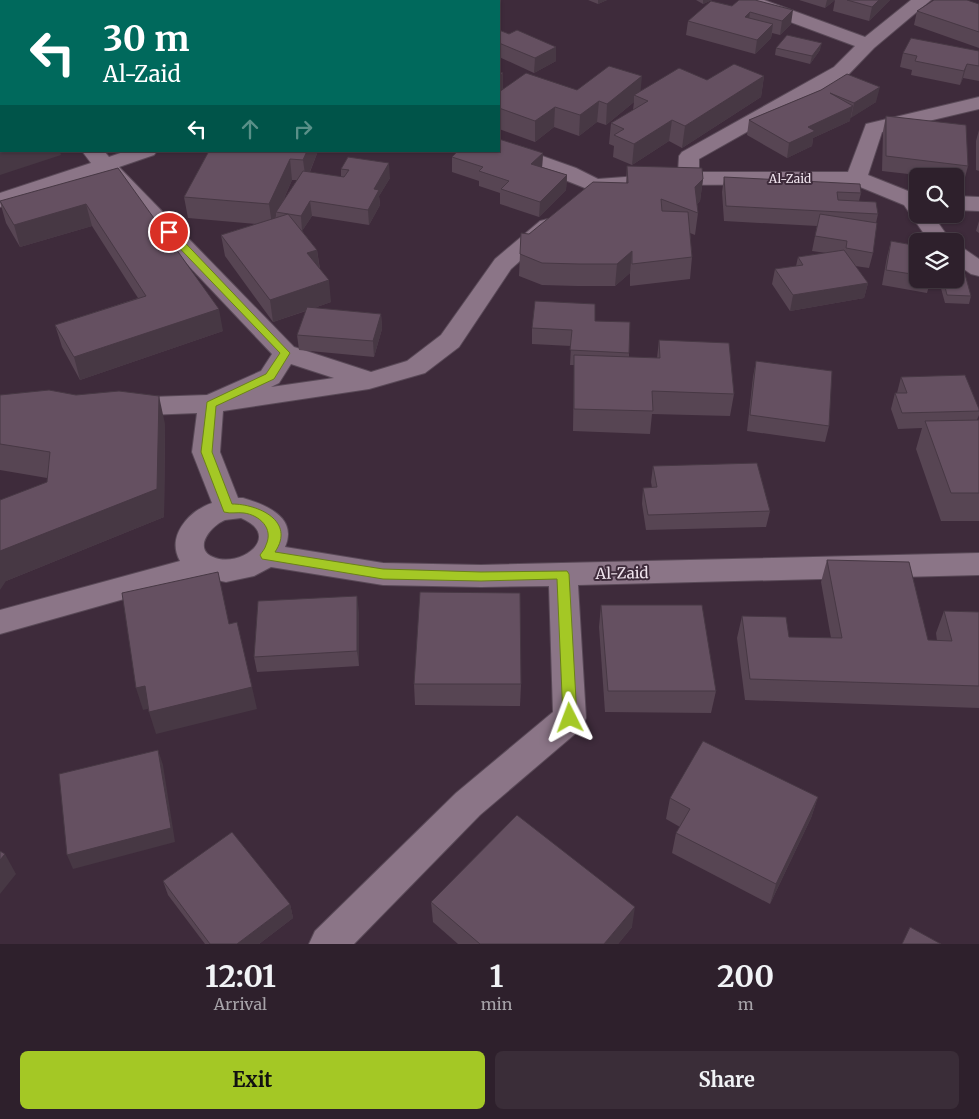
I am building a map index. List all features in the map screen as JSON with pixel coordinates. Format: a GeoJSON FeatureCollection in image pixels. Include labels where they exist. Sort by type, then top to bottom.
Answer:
{"type":"FeatureCollection","features":[{"type":"Feature","properties":{"kind":"street"},"geometry":{"type":"LineString","coordinates":[[748,0],[867,44]]}},
{"type":"Feature","properties":{"kind":"street"},"geometry":{"type":"LineString","coordinates":[[688,179],[689,156],[841,71],[867,44],[922,0]]}},
{"type":"Feature","properties":{"kind":"street"},"geometry":{"type":"LineString","coordinates":[[856,178],[873,128],[979,103]]}},
{"type":"Feature","properties":{"kind":"street"},"geometry":{"type":"LineString","coordinates":[[98,407],[211,404],[369,381],[416,367],[450,341],[503,264],[595,186],[568,173],[500,147]]}},
{"type":"Feature","properties":{"kind":"street"},"geometry":{"type":"LineString","coordinates":[[0,200],[98,158],[140,152]]}},
{"type":"Feature","properties":{"kind":"street"},"geometry":{"type":"LineString","coordinates":[[98,158],[285,353],[369,381]]}},
{"type":"Feature","properties":{"kind":"street","name":"Al-Zaid"},"geometry":{"type":"LineString","coordinates":[[595,186],[688,179],[856,178],[909,202]]}},
{"type":"Feature","properties":{"kind":"street"},"geometry":{"type":"LineString","coordinates":[[964,203],[979,204]]}},
{"type":"Feature","properties":{"kind":"street"},"geometry":{"type":"LineString","coordinates":[[964,259],[979,268]]}},
{"type":"Feature","properties":{"kind":"street"},"geometry":{"type":"LineString","coordinates":[[211,404],[270,377],[285,353]]}},
{"type":"Feature","properties":{"kind":"street"},"geometry":{"type":"LineString","coordinates":[[211,404],[206,452],[228,509]]}},
{"type":"Feature","properties":{"kind":"street"},"geometry":{"type":"LineString","coordinates":[[243,508],[256,511],[266,517],[272,526],[275,536],[273,546],[266,555],[243,569],[215,571],[203,566],[194,559],[189,550],[189,539],[193,529],[202,520],[214,513],[228,509],[243,508]]}},
{"type":"Feature","properties":{"kind":"street","name":"Al-Zaid"},"geometry":{"type":"LineString","coordinates":[[266,555],[383,574],[481,576],[979,564]]}},
{"type":"Feature","properties":{"kind":"street"},"geometry":{"type":"LineString","coordinates":[[0,622],[203,566]]}},
{"type":"Feature","properties":{"kind":"street"},"geometry":{"type":"LineString","coordinates":[[328,944],[468,804],[570,718],[563,574]]}},
{"type":"Feature","properties":{"kind":"building"},"geometry":{"type":"Polygon","coordinates":[[[739,0],[755,0],[793,10],[782,21],[750,12],[745,17],[773,24],[757,40],[688,21],[711,1],[732,6],[739,0]]]}},
{"type":"Feature","properties":{"kind":"building"},"geometry":{"type":"Polygon","coordinates":[[[847,0],[879,0],[872,7],[847,0]]]}},
{"type":"Feature","properties":{"kind":"building"},"geometry":{"type":"Polygon","coordinates":[[[934,0],[967,0],[979,4],[979,32],[917,11],[934,0]]]}},
{"type":"Feature","properties":{"kind":"building"},"geometry":{"type":"Polygon","coordinates":[[[500,30],[509,34],[517,30],[556,47],[535,58],[500,43],[500,30]]]}},
{"type":"Feature","properties":{"kind":"building"},"geometry":{"type":"Polygon","coordinates":[[[787,35],[822,43],[812,56],[776,48],[787,35]]]}},
{"type":"Feature","properties":{"kind":"building"},"geometry":{"type":"Polygon","coordinates":[[[911,38],[979,51],[979,66],[967,64],[964,71],[915,61],[917,56],[903,53],[911,38]]]}},
{"type":"Feature","properties":{"kind":"building"},"geometry":{"type":"Polygon","coordinates":[[[734,64],[764,76],[685,126],[672,120],[634,144],[614,135],[624,129],[611,123],[648,101],[634,95],[679,68],[707,80],[734,64]]]}},
{"type":"Feature","properties":{"kind":"building"},"geometry":{"type":"Polygon","coordinates":[[[609,66],[642,76],[607,104],[599,101],[580,115],[555,107],[535,121],[500,108],[500,91],[526,73],[577,90],[609,66]]]}},
{"type":"Feature","properties":{"kind":"building"},"geometry":{"type":"Polygon","coordinates":[[[847,74],[880,87],[854,103],[830,93],[853,106],[808,127],[815,131],[789,143],[749,120],[821,90],[847,74]]]}},
{"type":"Feature","properties":{"kind":"building"},"geometry":{"type":"Polygon","coordinates":[[[886,116],[966,125],[968,166],[886,156],[886,116]]]}},
{"type":"Feature","properties":{"kind":"building"},"geometry":{"type":"Polygon","coordinates":[[[500,139],[543,153],[531,164],[567,175],[540,202],[501,189],[509,181],[479,171],[483,167],[452,157],[457,152],[500,152],[500,139]]]}},
{"type":"Feature","properties":{"kind":"building"},"geometry":{"type":"Polygon","coordinates":[[[208,152],[307,152],[303,160],[290,159],[269,204],[184,197],[208,152]]]}},
{"type":"Feature","properties":{"kind":"building"},"geometry":{"type":"Polygon","coordinates":[[[348,157],[389,163],[374,189],[379,190],[368,210],[310,201],[301,216],[276,212],[303,171],[344,177],[349,170],[341,169],[348,157]]]}},
{"type":"Feature","properties":{"kind":"building"},"geometry":{"type":"Polygon","coordinates":[[[627,166],[702,168],[703,179],[695,187],[698,213],[661,199],[662,211],[688,212],[692,257],[632,264],[632,251],[617,264],[579,264],[542,263],[520,254],[521,233],[529,234],[593,182],[628,183],[627,166]]]}},
{"type":"Feature","properties":{"kind":"building"},"geometry":{"type":"Polygon","coordinates":[[[118,168],[219,309],[74,357],[55,325],[146,296],[86,204],[14,225],[0,201],[118,168]]]}},
{"type":"Feature","properties":{"kind":"building"},"geometry":{"type":"Polygon","coordinates":[[[724,177],[860,184],[861,193],[837,192],[838,200],[876,202],[878,214],[726,206],[724,177]]]}},
{"type":"Feature","properties":{"kind":"building"},"geometry":{"type":"Polygon","coordinates":[[[288,214],[317,250],[307,253],[329,280],[270,300],[221,235],[288,214]]]}},
{"type":"Feature","properties":{"kind":"building"},"geometry":{"type":"Polygon","coordinates":[[[820,214],[877,223],[873,253],[846,248],[847,241],[815,236],[820,214]]]}},
{"type":"Feature","properties":{"kind":"building"},"geometry":{"type":"Polygon","coordinates":[[[891,241],[909,244],[909,274],[886,270],[891,241]]]}},
{"type":"Feature","properties":{"kind":"building"},"geometry":{"type":"Polygon","coordinates":[[[844,250],[868,283],[793,295],[775,269],[803,265],[798,257],[844,250]]]}},
{"type":"Feature","properties":{"kind":"building"},"geometry":{"type":"Polygon","coordinates":[[[965,274],[971,296],[947,295],[945,288],[964,288],[965,274]]]}},
{"type":"Feature","properties":{"kind":"building"},"geometry":{"type":"Polygon","coordinates":[[[535,301],[595,304],[595,321],[630,322],[629,353],[570,350],[572,330],[532,328],[535,301]]]}},
{"type":"Feature","properties":{"kind":"building"},"geometry":{"type":"Polygon","coordinates":[[[307,307],[381,314],[373,341],[297,335],[307,307]]]}},
{"type":"Feature","properties":{"kind":"building"},"geometry":{"type":"Polygon","coordinates":[[[659,340],[729,343],[734,394],[652,391],[653,411],[574,409],[574,355],[660,358],[659,340]]]}},
{"type":"Feature","properties":{"kind":"building"},"geometry":{"type":"Polygon","coordinates":[[[756,361],[832,371],[829,426],[750,415],[756,361]]]}},
{"type":"Feature","properties":{"kind":"building"},"geometry":{"type":"Polygon","coordinates":[[[965,375],[979,411],[902,413],[895,393],[907,393],[901,377],[965,375]]]}},
{"type":"Feature","properties":{"kind":"building"},"geometry":{"type":"Polygon","coordinates":[[[49,390],[76,395],[119,391],[159,396],[157,489],[0,551],[0,500],[47,482],[50,452],[0,444],[0,395],[49,390]]]}},
{"type":"Feature","properties":{"kind":"building"},"geometry":{"type":"Polygon","coordinates":[[[979,420],[979,493],[951,493],[925,421],[979,420]]]}},
{"type":"Feature","properties":{"kind":"building"},"geometry":{"type":"Polygon","coordinates":[[[757,463],[770,511],[648,515],[643,488],[657,487],[653,466],[757,463]]]}},
{"type":"Feature","properties":{"kind":"building"},"geometry":{"type":"Polygon","coordinates":[[[827,560],[909,562],[928,640],[952,641],[944,611],[979,612],[979,686],[750,679],[742,616],[786,617],[789,637],[842,638],[827,560]]]}},
{"type":"Feature","properties":{"kind":"building"},"geometry":{"type":"Polygon","coordinates":[[[218,572],[229,624],[237,622],[252,687],[149,712],[145,686],[136,688],[122,593],[218,572]]]}},
{"type":"Feature","properties":{"kind":"building"},"geometry":{"type":"Polygon","coordinates":[[[420,592],[520,593],[521,684],[414,684],[420,592]]]}},
{"type":"Feature","properties":{"kind":"building"},"geometry":{"type":"Polygon","coordinates":[[[357,596],[357,651],[254,657],[258,601],[357,596]]]}},
{"type":"Feature","properties":{"kind":"building"},"geometry":{"type":"Polygon","coordinates":[[[601,605],[702,605],[716,691],[608,691],[601,605]]]}},
{"type":"Feature","properties":{"kind":"building"},"geometry":{"type":"Polygon","coordinates":[[[703,741],[818,797],[776,884],[676,833],[690,809],[670,798],[703,741]]]}},
{"type":"Feature","properties":{"kind":"building"},"geometry":{"type":"Polygon","coordinates":[[[158,750],[171,828],[67,855],[59,774],[158,750]]]}},
{"type":"Feature","properties":{"kind":"building"},"geometry":{"type":"Polygon","coordinates":[[[517,815],[635,907],[604,944],[480,944],[431,902],[517,815]]]}},
{"type":"Feature","properties":{"kind":"building"},"geometry":{"type":"Polygon","coordinates":[[[232,832],[290,904],[237,944],[210,944],[163,881],[232,832]]]}},
{"type":"Feature","properties":{"kind":"building"},"geometry":{"type":"Polygon","coordinates":[[[0,851],[5,854],[0,860],[0,851]]]}},
{"type":"Feature","properties":{"kind":"building"},"geometry":{"type":"Polygon","coordinates":[[[910,927],[941,944],[902,944],[910,927]]]}},
{"type":"Feature","properties":{"kind":"route"},"geometry":{"type":"LineString","coordinates":[[169,232],[285,353],[270,377],[211,404],[206,452],[228,509],[243,508],[256,511],[266,517],[272,526],[275,536],[273,546],[266,555],[383,574],[481,576],[563,574],[570,718]]}}]}
